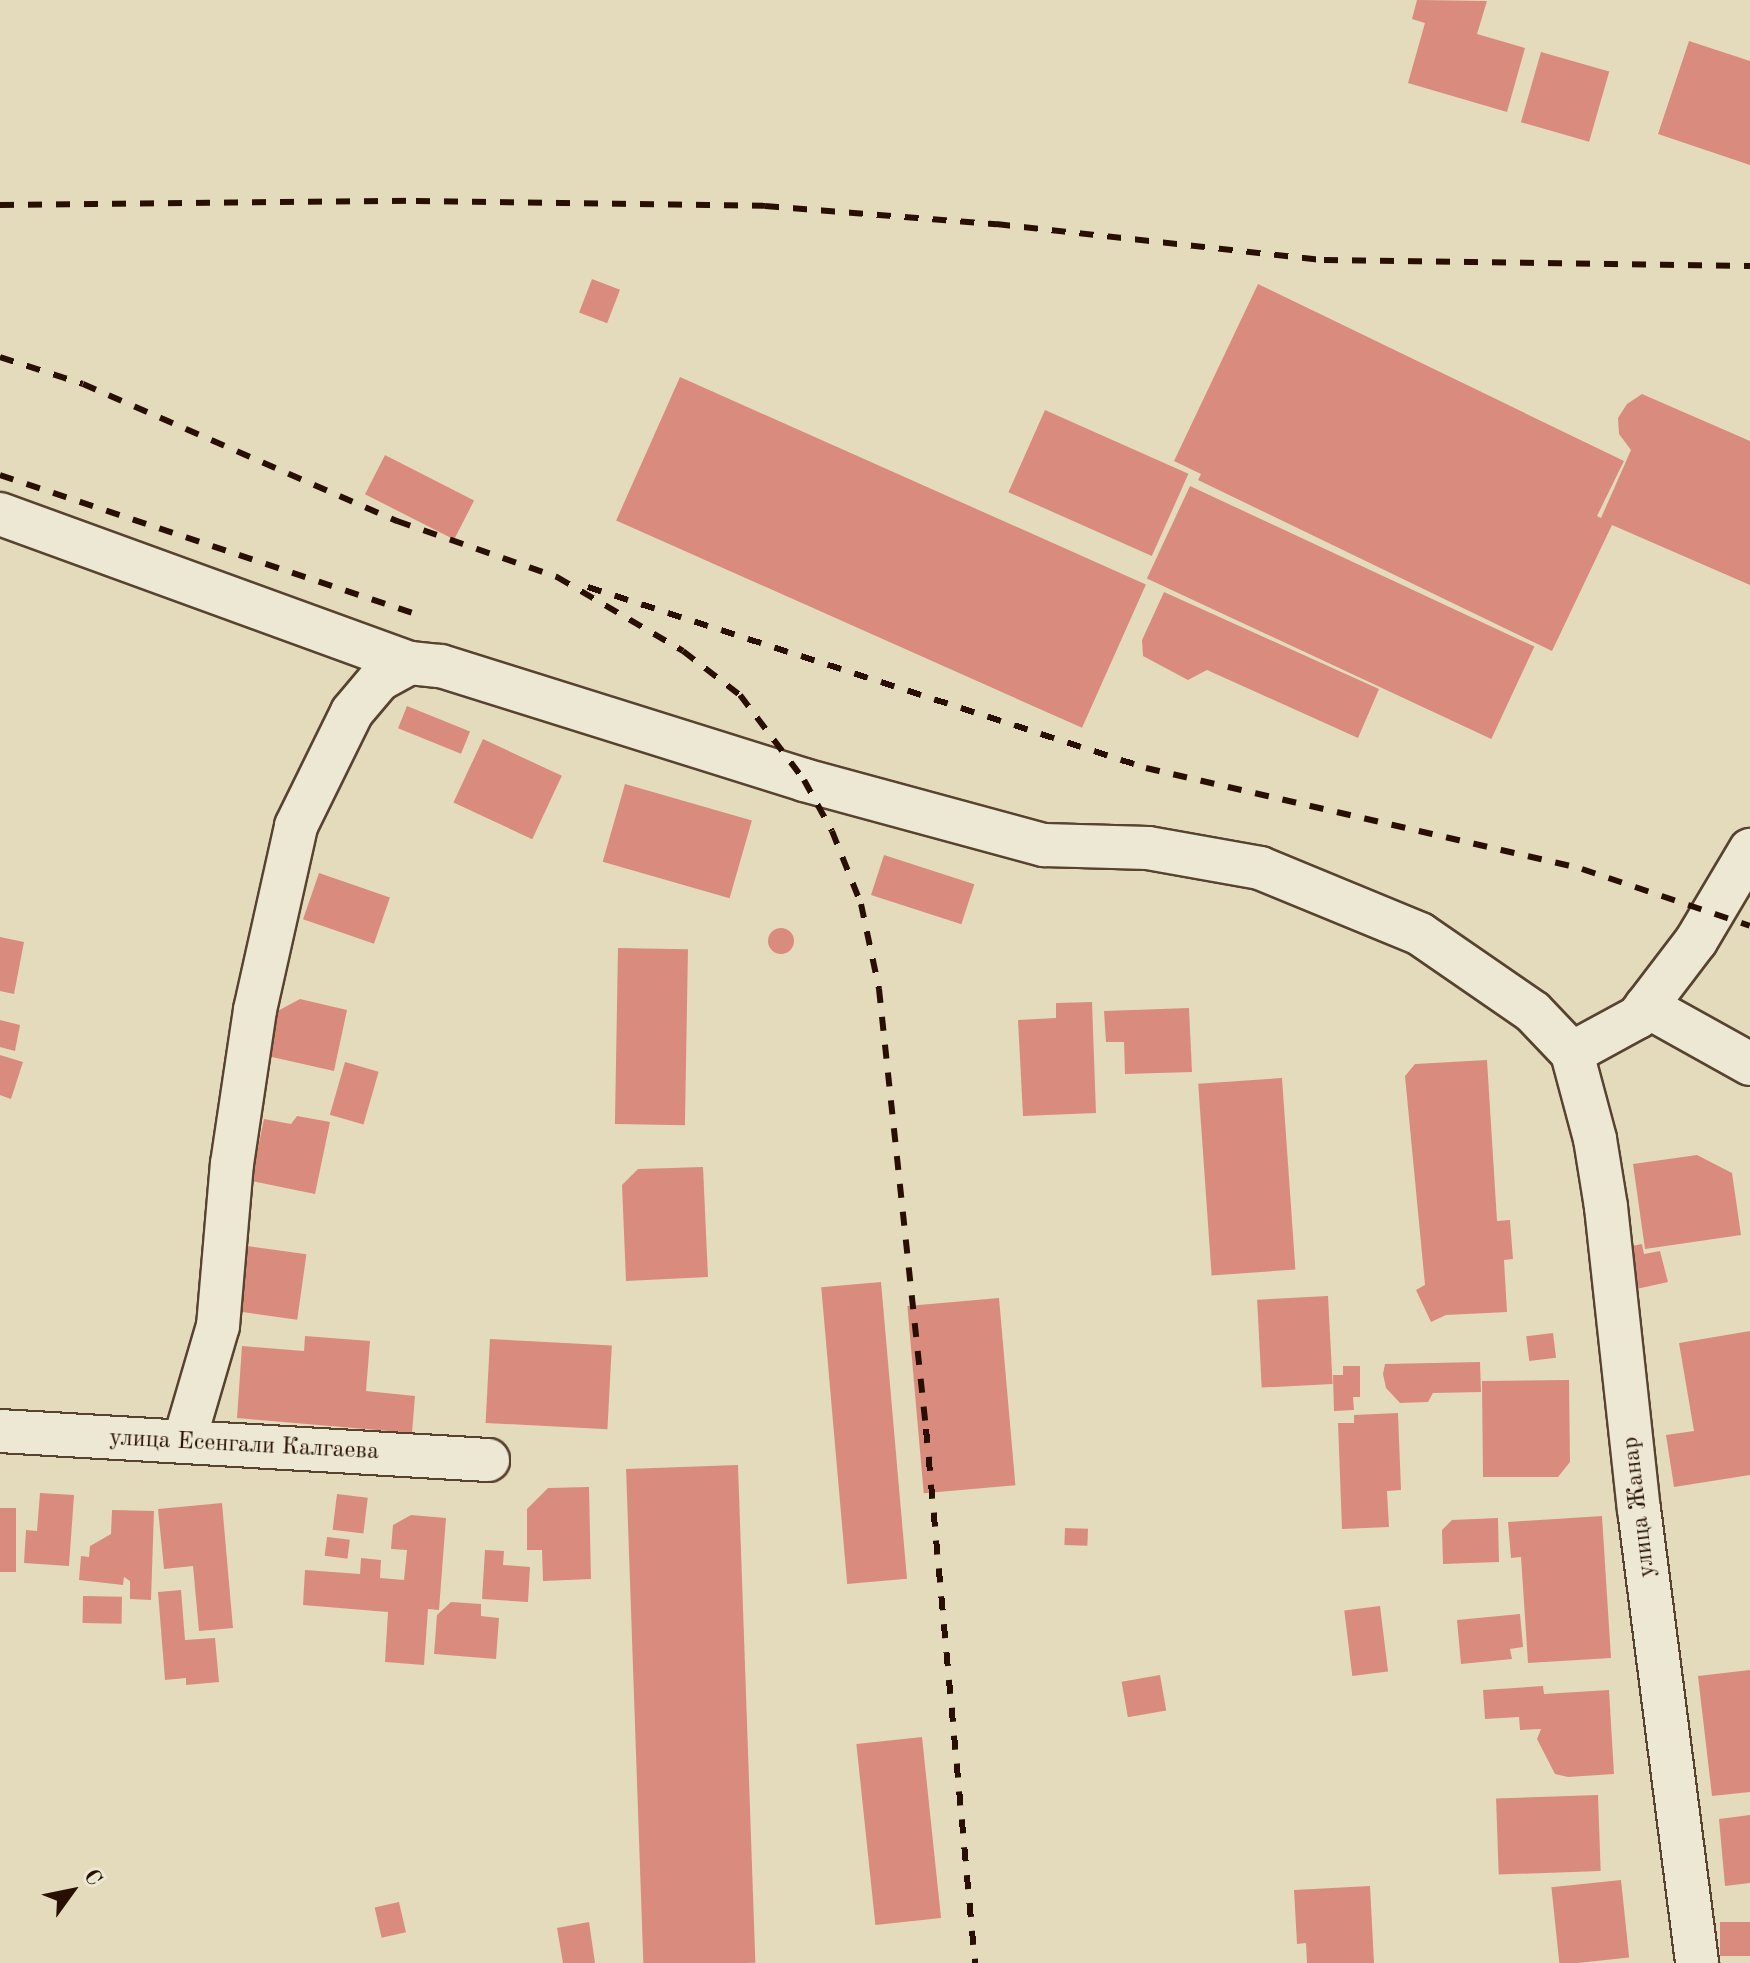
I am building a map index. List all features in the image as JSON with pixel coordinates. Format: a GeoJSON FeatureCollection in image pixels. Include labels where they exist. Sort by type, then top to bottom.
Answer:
{"type":"FeatureCollection","features":[{"type":"Feature","properties":{"kind":"street"},"geometry":{"type":"LineString","coordinates":[[0,514],[410,663],[441,666],[804,780],[1044,845],[1148,848],[1260,868],[1420,934],[1533,1012],[1572,1053],[1638,1017],[1696,941],[1750,850]]}},
{"type":"Feature","properties":{"kind":"street"},"geometry":{"type":"LineString","coordinates":[[184,1442],[218,1326],[232,1164],[255,1010],[296,826],[352,712],[379,680],[410,663]]}},
{"type":"Feature","properties":{"kind":"street"},"geometry":{"type":"LineString","coordinates":[[1646,1006],[1750,1064]]}},
{"type":"Feature","properties":{"kind":"street","name":"улица Жанар"},"geometry":{"type":"LineString","coordinates":[[1572,1053],[1595,1139],[1606,1207],[1639,1509],[1697,1963]]}},
{"type":"Feature","properties":{"kind":"street","name":"улица Есенгали Калгаева"},"geometry":{"type":"LineString","coordinates":[[0,1431],[488,1460]]}},
{"type":"Feature","properties":{"kind":"building"},"geometry":{"type":"Polygon","coordinates":[[[1417,0],[1487,1],[1477,34],[1525,48],[1507,112],[1408,83],[1425,23],[1412,19],[1417,0]]]}},
{"type":"Feature","properties":{"kind":"building"},"geometry":{"type":"Polygon","coordinates":[[[1689,41],[1750,61],[1750,165],[1658,134],[1689,41]]]}},
{"type":"Feature","properties":{"kind":"building"},"geometry":{"type":"Polygon","coordinates":[[[1541,52],[1609,72],[1589,142],[1521,122],[1541,52]]]}},
{"type":"Feature","properties":{"kind":"building"},"geometry":{"type":"Polygon","coordinates":[[[592,279],[620,290],[607,323],[579,313],[592,279]]]}},
{"type":"Feature","properties":{"kind":"building"},"geometry":{"type":"Polygon","coordinates":[[[1258,284],[1624,461],[1597,516],[1601,518],[1631,450],[1619,434],[1618,418],[1627,404],[1642,394],[1750,441],[1750,585],[1612,525],[1552,651],[1198,480],[1201,474],[1174,461],[1258,284]]]}},
{"type":"Feature","properties":{"kind":"building"},"geometry":{"type":"Polygon","coordinates":[[[680,377],[1146,584],[1082,728],[616,520],[680,377]]]}},
{"type":"Feature","properties":{"kind":"building"},"geometry":{"type":"Polygon","coordinates":[[[1045,410],[1188,474],[1152,556],[1008,492],[1045,410]]]}},
{"type":"Feature","properties":{"kind":"building"},"geometry":{"type":"Polygon","coordinates":[[[385,455],[474,500],[454,540],[365,494],[385,455]]]}},
{"type":"Feature","properties":{"kind":"building"},"geometry":{"type":"Polygon","coordinates":[[[1190,486],[1534,647],[1491,739],[1147,578],[1190,486]]]}},
{"type":"Feature","properties":{"kind":"building"},"geometry":{"type":"Polygon","coordinates":[[[1164,592],[1379,689],[1358,738],[1207,670],[1188,680],[1143,656],[1142,640],[1164,592]]]}},
{"type":"Feature","properties":{"kind":"building"},"geometry":{"type":"Polygon","coordinates":[[[407,706],[470,731],[461,754],[398,728],[407,706]]]}},
{"type":"Feature","properties":{"kind":"building"},"geometry":{"type":"Polygon","coordinates":[[[483,739],[562,776],[532,839],[453,802],[483,739]]]}},
{"type":"Feature","properties":{"kind":"building"},"geometry":{"type":"Polygon","coordinates":[[[625,784],[752,820],[730,898],[603,862],[625,784]]]}},
{"type":"Feature","properties":{"kind":"building"},"geometry":{"type":"Polygon","coordinates":[[[884,855],[974,884],[961,924],[871,895],[884,855]]]}},
{"type":"Feature","properties":{"kind":"building"},"geometry":{"type":"Polygon","coordinates":[[[319,873],[390,897],[374,944],[303,919],[319,873]]]}},
{"type":"Feature","properties":{"kind":"building"},"geometry":{"type":"Polygon","coordinates":[[[781,928],[790,932],[794,941],[790,950],[781,954],[772,950],[768,941],[772,932],[781,928]]]}},
{"type":"Feature","properties":{"kind":"building"},"geometry":{"type":"Polygon","coordinates":[[[0,937],[24,942],[14,994],[0,991],[0,937]]]}},
{"type":"Feature","properties":{"kind":"building"},"geometry":{"type":"Polygon","coordinates":[[[618,948],[688,949],[685,1125],[615,1124],[618,948]]]}},
{"type":"Feature","properties":{"kind":"building"},"geometry":{"type":"Polygon","coordinates":[[[300,999],[347,1010],[334,1071],[263,1055],[272,1014],[300,999]]]}},
{"type":"Feature","properties":{"kind":"building"},"geometry":{"type":"Polygon","coordinates":[[[1092,1002],[1096,1113],[1023,1116],[1018,1020],[1056,1018],[1056,1003],[1092,1002]]]}},
{"type":"Feature","properties":{"kind":"building"},"geometry":{"type":"Polygon","coordinates":[[[1189,1008],[1192,1072],[1125,1074],[1124,1042],[1106,1042],[1104,1011],[1189,1008]]]}},
{"type":"Feature","properties":{"kind":"building"},"geometry":{"type":"Polygon","coordinates":[[[0,1020],[20,1025],[15,1051],[0,1047],[0,1020]]]}},
{"type":"Feature","properties":{"kind":"building"},"geometry":{"type":"Polygon","coordinates":[[[0,1055],[23,1062],[11,1099],[0,1095],[0,1055]]]}},
{"type":"Feature","properties":{"kind":"building"},"geometry":{"type":"Polygon","coordinates":[[[1487,1060],[1497,1221],[1510,1220],[1513,1259],[1504,1260],[1507,1312],[1446,1315],[1431,1322],[1416,1290],[1425,1285],[1405,1076],[1415,1064],[1487,1060]]]}},
{"type":"Feature","properties":{"kind":"building"},"geometry":{"type":"Polygon","coordinates":[[[345,1062],[379,1072],[363,1125],[330,1115],[345,1062]]]}},
{"type":"Feature","properties":{"kind":"building"},"geometry":{"type":"Polygon","coordinates":[[[1282,1078],[1295,1270],[1212,1275],[1198,1084],[1282,1078]]]}},
{"type":"Feature","properties":{"kind":"building"},"geometry":{"type":"Polygon","coordinates":[[[297,1116],[330,1122],[315,1194],[251,1181],[264,1119],[291,1124],[297,1116]]]}},
{"type":"Feature","properties":{"kind":"building"},"geometry":{"type":"Polygon","coordinates":[[[1697,1155],[1732,1173],[1741,1235],[1645,1249],[1633,1164],[1697,1155]]]}},
{"type":"Feature","properties":{"kind":"building"},"geometry":{"type":"Polygon","coordinates":[[[703,1167],[708,1277],[626,1281],[622,1185],[638,1169],[703,1167]]]}},
{"type":"Feature","properties":{"kind":"building"},"geometry":{"type":"Polygon","coordinates":[[[1642,1244],[1644,1254],[1660,1251],[1668,1282],[1632,1290],[1622,1248],[1642,1244]]]}},
{"type":"Feature","properties":{"kind":"building"},"geometry":{"type":"Polygon","coordinates":[[[247,1246],[306,1254],[297,1320],[238,1311],[247,1246]]]}},
{"type":"Feature","properties":{"kind":"building"},"geometry":{"type":"Polygon","coordinates":[[[881,1282],[907,1579],[847,1584],[821,1287],[881,1282]]]}},
{"type":"Feature","properties":{"kind":"building"},"geometry":{"type":"Polygon","coordinates":[[[1328,1296],[1333,1384],[1262,1388],[1257,1300],[1328,1296]]]}},
{"type":"Feature","properties":{"kind":"building"},"geometry":{"type":"Polygon","coordinates":[[[999,1298],[1015,1485],[924,1493],[907,1306],[999,1298]]]}},
{"type":"Feature","properties":{"kind":"building"},"geometry":{"type":"Polygon","coordinates":[[[1750,1331],[1750,1475],[1674,1487],[1666,1435],[1694,1431],[1679,1343],[1750,1331]]]}},
{"type":"Feature","properties":{"kind":"building"},"geometry":{"type":"Polygon","coordinates":[[[1553,1333],[1556,1358],[1529,1361],[1526,1336],[1553,1333]]]}},
{"type":"Feature","properties":{"kind":"building"},"geometry":{"type":"Polygon","coordinates":[[[305,1336],[370,1341],[366,1391],[415,1396],[412,1433],[237,1418],[242,1346],[304,1351],[305,1336]]]}},
{"type":"Feature","properties":{"kind":"building"},"geometry":{"type":"Polygon","coordinates":[[[490,1339],[612,1345],[607,1429],[486,1423],[490,1339]]]}},
{"type":"Feature","properties":{"kind":"building"},"geometry":{"type":"Polygon","coordinates":[[[1480,1362],[1481,1392],[1433,1393],[1428,1402],[1400,1403],[1386,1388],[1383,1374],[1385,1364],[1480,1362]]]}},
{"type":"Feature","properties":{"kind":"building"},"geometry":{"type":"Polygon","coordinates":[[[1343,1366],[1360,1366],[1360,1397],[1353,1397],[1354,1410],[1334,1411],[1333,1375],[1343,1375],[1343,1366]]]}},
{"type":"Feature","properties":{"kind":"building"},"geometry":{"type":"Polygon","coordinates":[[[1569,1380],[1570,1462],[1558,1477],[1483,1477],[1482,1381],[1569,1380]]]}},
{"type":"Feature","properties":{"kind":"building"},"geometry":{"type":"Polygon","coordinates":[[[1398,1413],[1401,1490],[1387,1491],[1389,1527],[1342,1529],[1338,1423],[1354,1423],[1354,1415],[1398,1413]]]}},
{"type":"Feature","properties":{"kind":"building"},"geometry":{"type":"Polygon","coordinates":[[[738,1465],[755,1963],[643,1963],[626,1469],[738,1465]]]}},
{"type":"Feature","properties":{"kind":"building"},"geometry":{"type":"Polygon","coordinates":[[[589,1487],[591,1579],[543,1581],[542,1550],[527,1550],[527,1509],[548,1488],[589,1487]]]}},
{"type":"Feature","properties":{"kind":"building"},"geometry":{"type":"Polygon","coordinates":[[[40,1493],[74,1495],[69,1566],[24,1563],[26,1530],[37,1531],[40,1493]]]}},
{"type":"Feature","properties":{"kind":"building"},"geometry":{"type":"Polygon","coordinates":[[[337,1494],[368,1498],[363,1534],[333,1530],[337,1494]]]}},
{"type":"Feature","properties":{"kind":"building"},"geometry":{"type":"Polygon","coordinates":[[[222,1503],[233,1628],[199,1631],[193,1566],[164,1569],[158,1509],[222,1503]]]}},
{"type":"Feature","properties":{"kind":"building"},"geometry":{"type":"Polygon","coordinates":[[[0,1508],[16,1508],[16,1572],[0,1572],[0,1508]]]}},
{"type":"Feature","properties":{"kind":"building"},"geometry":{"type":"Polygon","coordinates":[[[112,1510],[154,1511],[151,1600],[130,1599],[130,1581],[124,1577],[123,1585],[79,1580],[81,1556],[89,1557],[90,1546],[111,1534],[112,1510]]]}},
{"type":"Feature","properties":{"kind":"building"},"geometry":{"type":"Polygon","coordinates":[[[411,1515],[446,1518],[439,1610],[428,1609],[424,1665],[385,1662],[388,1612],[303,1605],[305,1570],[360,1574],[361,1558],[381,1560],[380,1578],[404,1580],[407,1550],[391,1549],[393,1525],[411,1515]]]}},
{"type":"Feature","properties":{"kind":"building"},"geometry":{"type":"Polygon","coordinates":[[[1602,1516],[1611,1658],[1528,1663],[1521,1557],[1511,1558],[1508,1522],[1602,1516]]]}},
{"type":"Feature","properties":{"kind":"building"},"geometry":{"type":"Polygon","coordinates":[[[1498,1518],[1499,1562],[1443,1564],[1442,1530],[1452,1520],[1498,1518]]]}},
{"type":"Feature","properties":{"kind":"building"},"geometry":{"type":"Polygon","coordinates":[[[1065,1528],[1088,1529],[1087,1546],[1064,1545],[1065,1528]]]}},
{"type":"Feature","properties":{"kind":"building"},"geometry":{"type":"Polygon","coordinates":[[[327,1537],[350,1540],[348,1559],[325,1556],[327,1537]]]}},
{"type":"Feature","properties":{"kind":"building"},"geometry":{"type":"Polygon","coordinates":[[[485,1550],[504,1551],[503,1565],[530,1567],[528,1602],[482,1599],[485,1550]]]}},
{"type":"Feature","properties":{"kind":"building"},"geometry":{"type":"Polygon","coordinates":[[[181,1590],[185,1640],[215,1638],[219,1682],[186,1685],[186,1678],[165,1680],[158,1592],[181,1590]]]}},
{"type":"Feature","properties":{"kind":"building"},"geometry":{"type":"Polygon","coordinates":[[[83,1596],[122,1597],[122,1624],[83,1623],[83,1596]]]}},
{"type":"Feature","properties":{"kind":"building"},"geometry":{"type":"Polygon","coordinates":[[[451,1602],[481,1604],[481,1616],[499,1618],[496,1659],[434,1654],[437,1615],[451,1602]]]}},
{"type":"Feature","properties":{"kind":"building"},"geometry":{"type":"Polygon","coordinates":[[[1380,1606],[1388,1672],[1352,1676],[1344,1610],[1380,1606]]]}},
{"type":"Feature","properties":{"kind":"building"},"geometry":{"type":"Polygon","coordinates":[[[1520,1614],[1523,1647],[1510,1649],[1512,1659],[1461,1664],[1457,1620],[1520,1614]]]}},
{"type":"Feature","properties":{"kind":"building"},"geometry":{"type":"Polygon","coordinates":[[[1750,1670],[1750,1792],[1712,1796],[1698,1676],[1750,1670]]]}},
{"type":"Feature","properties":{"kind":"building"},"geometry":{"type":"Polygon","coordinates":[[[1160,1675],[1166,1710],[1128,1717],[1122,1682],[1160,1675]]]}},
{"type":"Feature","properties":{"kind":"building"},"geometry":{"type":"Polygon","coordinates":[[[1543,1686],[1544,1694],[1609,1690],[1614,1774],[1568,1777],[1555,1774],[1537,1739],[1541,1729],[1520,1730],[1519,1717],[1485,1719],[1483,1690],[1543,1686]]]}},
{"type":"Feature","properties":{"kind":"building"},"geometry":{"type":"Polygon","coordinates":[[[922,1737],[941,1918],[875,1925],[856,1744],[922,1737]]]}},
{"type":"Feature","properties":{"kind":"building"},"geometry":{"type":"Polygon","coordinates":[[[1598,1795],[1601,1871],[1499,1875],[1496,1799],[1598,1795]]]}},
{"type":"Feature","properties":{"kind":"building"},"geometry":{"type":"Polygon","coordinates":[[[1750,1815],[1750,1883],[1725,1886],[1719,1819],[1750,1815]]]}},
{"type":"Feature","properties":{"kind":"building"},"geometry":{"type":"Polygon","coordinates":[[[1621,1880],[1629,1958],[1559,1963],[1551,1887],[1621,1880]]]}},
{"type":"Feature","properties":{"kind":"building"},"geometry":{"type":"Polygon","coordinates":[[[1370,1886],[1374,1963],[1307,1963],[1306,1943],[1297,1944],[1294,1890],[1370,1886]]]}},
{"type":"Feature","properties":{"kind":"building"},"geometry":{"type":"Polygon","coordinates":[[[399,1902],[406,1932],[382,1938],[375,1908],[399,1902]]]}},
{"type":"Feature","properties":{"kind":"building"},"geometry":{"type":"Polygon","coordinates":[[[589,1922],[595,1963],[563,1963],[557,1928],[589,1922]]]}},
{"type":"Feature","properties":{"kind":"building"},"geometry":{"type":"Polygon","coordinates":[[[1720,1922],[1750,1922],[1750,1956],[1720,1956],[1720,1922]]]}},
{"type":"Feature","properties":{"kind":"railway"},"geometry":{"type":"LineString","coordinates":[[0,205],[416,201],[765,206],[996,224],[1324,260],[1750,266]]}},
{"type":"Feature","properties":{"kind":"railway"},"geometry":{"type":"LineString","coordinates":[[0,357],[83,384],[397,521],[557,577],[683,651],[740,695],[804,780],[832,831],[861,904],[879,989],[926,1429],[975,1963]]}},
{"type":"Feature","properties":{"kind":"railway"},"geometry":{"type":"LineString","coordinates":[[0,475],[412,613]]}},
{"type":"Feature","properties":{"kind":"railway"},"geometry":{"type":"LineString","coordinates":[[588,587],[1146,768],[1582,869],[1750,926]]}}]}
